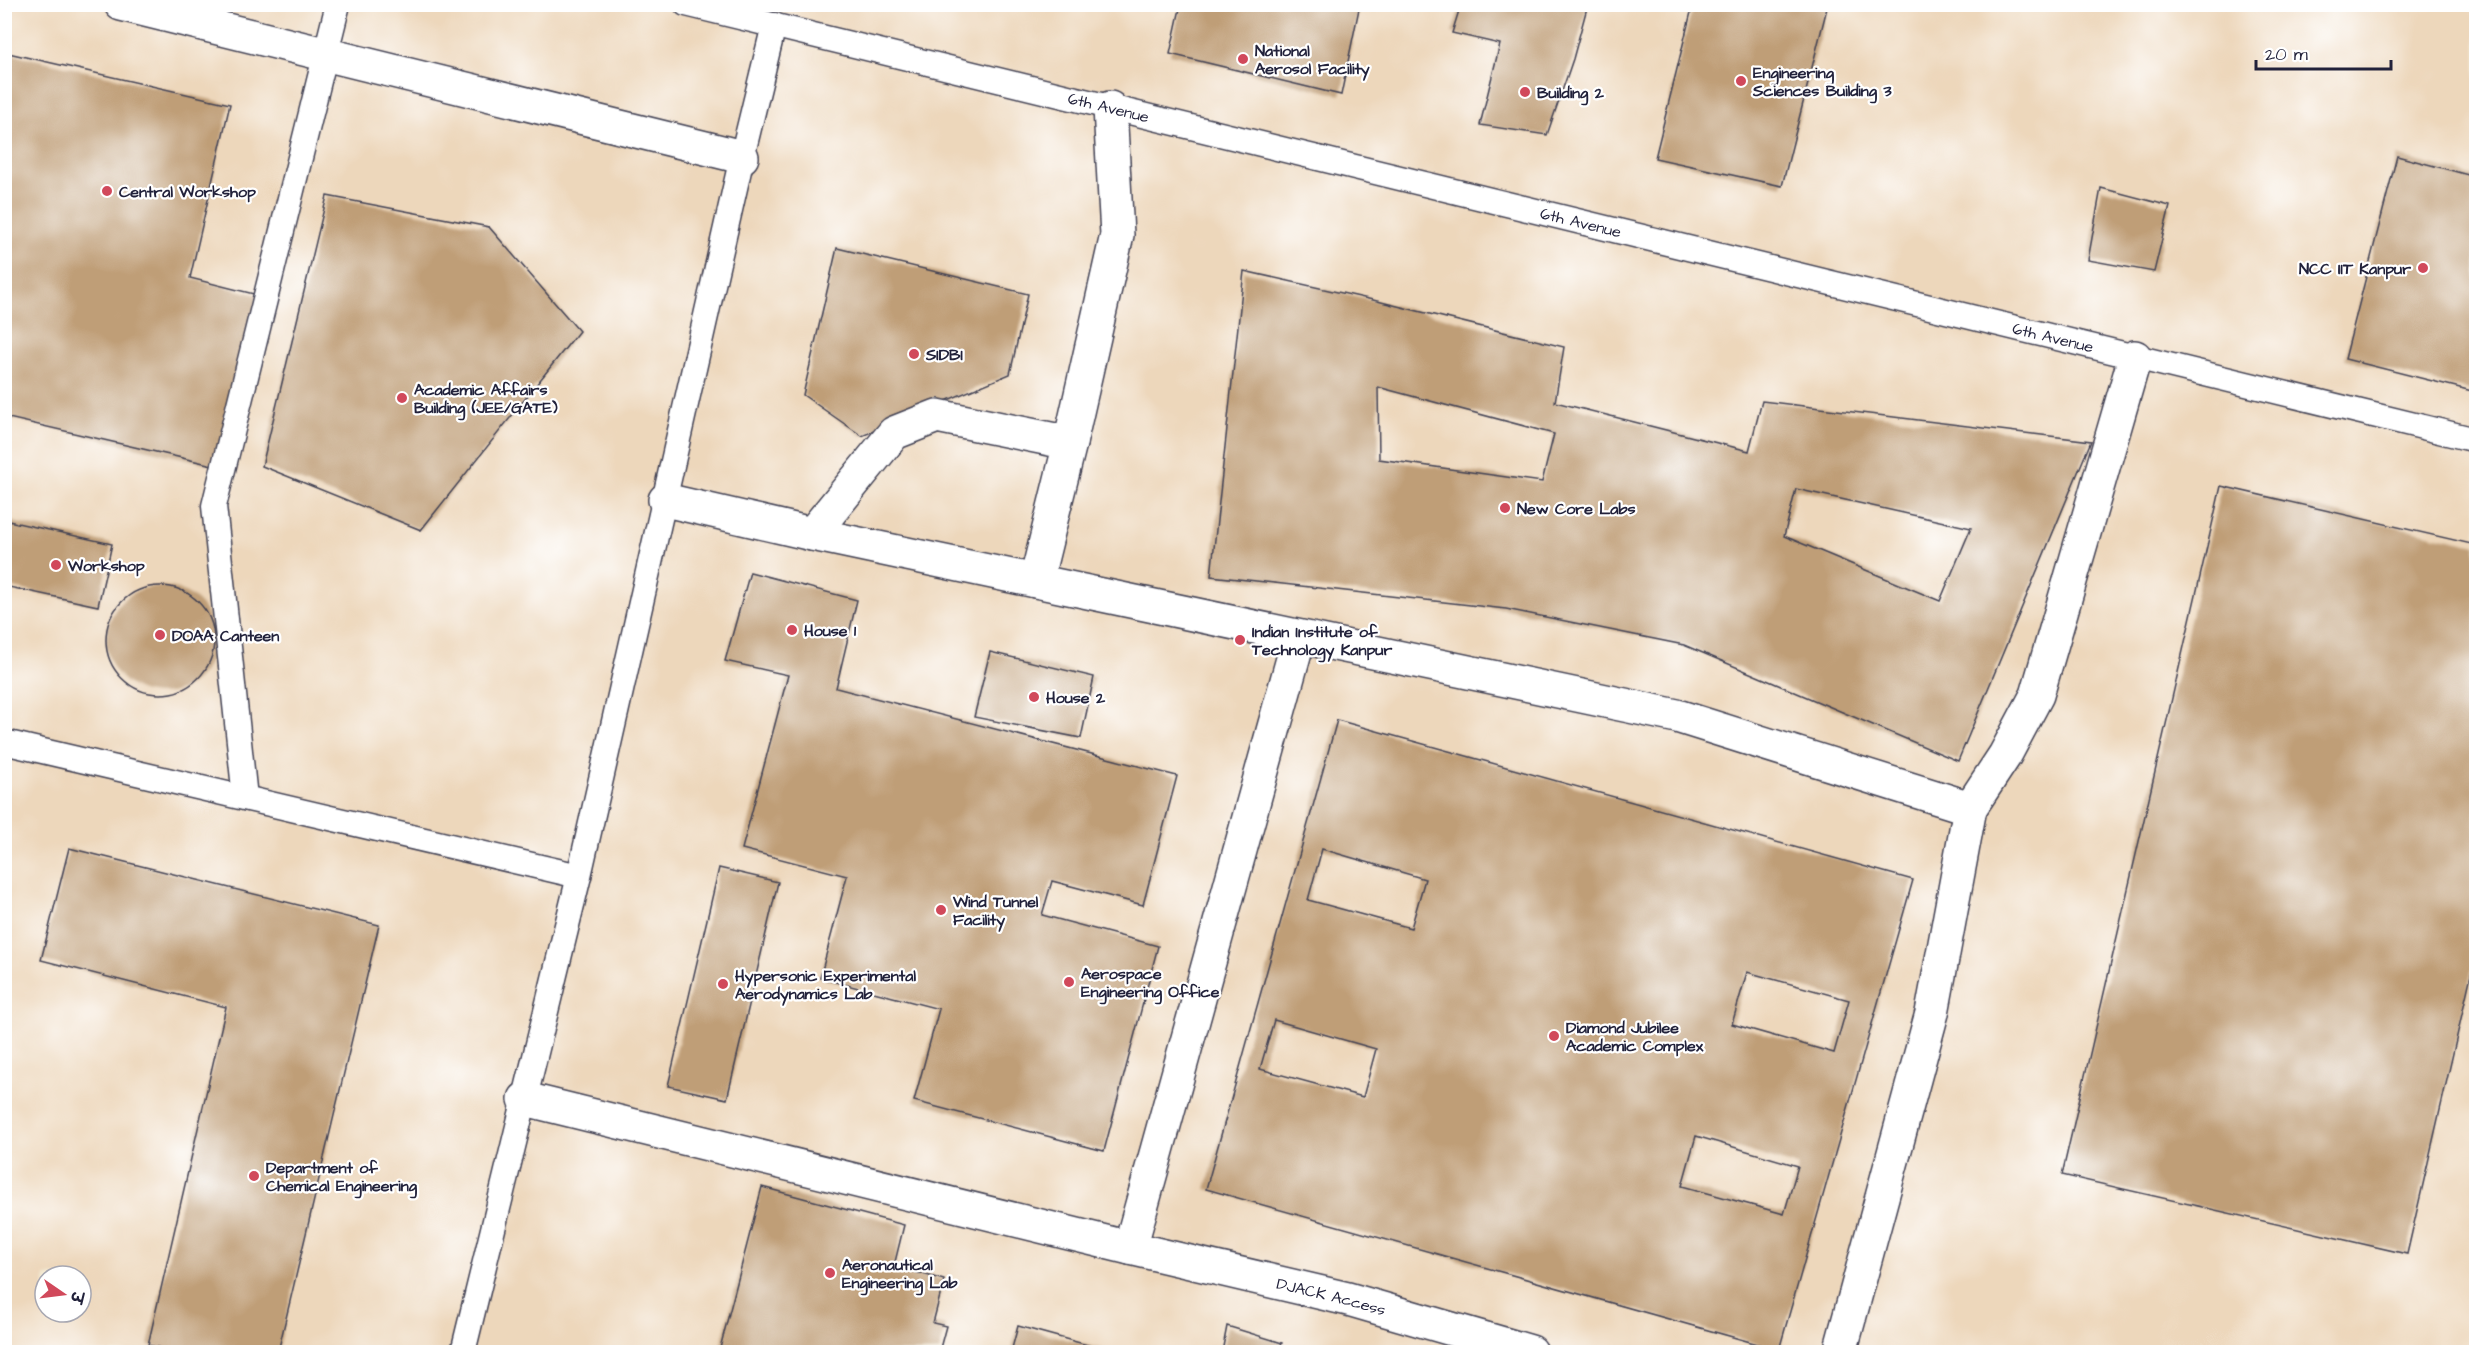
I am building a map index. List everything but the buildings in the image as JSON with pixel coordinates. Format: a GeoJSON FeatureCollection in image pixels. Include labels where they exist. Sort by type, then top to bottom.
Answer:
{"type":"FeatureCollection","features":[{"type":"Feature","properties":{"kind":"street"},"geometry":{"type":"LineString","coordinates":[[121,4],[742,157]]}},
{"type":"Feature","properties":{"kind":"street"},"geometry":{"type":"LineString","coordinates":[[1036,581],[1117,235],[1110,108]]}},
{"type":"Feature","properties":{"kind":"street"},"geometry":{"type":"LineString","coordinates":[[1840,1353],[1932,1013],[1970,808],[2005,755],[2037,695],[2134,357]]}},
{"type":"Feature","properties":{"kind":"street"},"geometry":{"type":"LineString","coordinates":[[812,534],[894,433],[937,416],[1070,443]]}},
{"type":"Feature","properties":{"kind":"street"},"geometry":{"type":"LineString","coordinates":[[665,500],[812,534],[1677,716],[1970,808]]}},
{"type":"Feature","properties":{"kind":"street"},"geometry":{"type":"LineString","coordinates":[[1130,1248],[1299,637]]}},
{"type":"Feature","properties":{"kind":"street","name":"DJACK Access"},"geometry":{"type":"LineString","coordinates":[[525,1099],[1130,1248],[1348,1299],[1531,1353]]}},
{"type":"Feature","properties":{"kind":"lane"},"geometry":{"type":"LineString","coordinates":[[245,798],[214,507],[338,4]]}},
{"type":"Feature","properties":{"kind":"lane","name":"6th Avenue"},"geometry":{"type":"LineString","coordinates":[[686,4],[2476,440]]}},
{"type":"Feature","properties":{"kind":"lane"},"geometry":{"type":"LineString","coordinates":[[463,1353],[579,876],[774,25]]}},
{"type":"Feature","properties":{"kind":"lane"},"geometry":{"type":"LineString","coordinates":[[4,742],[579,876]]}},
{"type":"Feature","properties":{"kind":"shaded area","name":"Indian Institute of Technology Kanpur"},"geometry":{"type":"Polygon","coordinates":[[[5,5],[2476,5],[2476,1352],[5,1352],[5,5]]]}},
{"type":"Feature","properties":{"kind":"place","name":"National Aerosol Facility"},"geometry":{"type":"Point","coordinates":[1243,59]}},
{"type":"Feature","properties":{"kind":"place","name":"Engineering Sciences Building 3"},"geometry":{"type":"Point","coordinates":[1741,81]}},
{"type":"Feature","properties":{"kind":"place","name":"Building 2"},"geometry":{"type":"Point","coordinates":[1525,92]}},
{"type":"Feature","properties":{"kind":"place","name":"Central Workshop"},"geometry":{"type":"Point","coordinates":[107,191]}},
{"type":"Feature","properties":{"kind":"place","name":"NCC IIT Kanpur"},"geometry":{"type":"Point","coordinates":[2423,268]}},
{"type":"Feature","properties":{"kind":"place","name":"SIDBI"},"geometry":{"type":"Point","coordinates":[914,354]}},
{"type":"Feature","properties":{"kind":"place","name":"Academic Affairs Building (JEE/GATE)"},"geometry":{"type":"Point","coordinates":[402,398]}},
{"type":"Feature","properties":{"kind":"place","name":"New Core Labs"},"geometry":{"type":"Point","coordinates":[1505,508]}},
{"type":"Feature","properties":{"kind":"place","name":"Workshop"},"geometry":{"type":"Point","coordinates":[56,565]}},
{"type":"Feature","properties":{"kind":"place","name":"House 1"},"geometry":{"type":"Point","coordinates":[792,630]}},
{"type":"Feature","properties":{"kind":"place","name":"DOAA Canteen"},"geometry":{"type":"Point","coordinates":[160,635]}},
{"type":"Feature","properties":{"kind":"place","name":"Indian Institute of Technology Kanpur"},"geometry":{"type":"Point","coordinates":[1240,640]}},
{"type":"Feature","properties":{"kind":"place","name":"House 2"},"geometry":{"type":"Point","coordinates":[1034,697]}},
{"type":"Feature","properties":{"kind":"place","name":"Wind Tunnel Facility"},"geometry":{"type":"Point","coordinates":[941,910]}},
{"type":"Feature","properties":{"kind":"place","name":"Aerospace Engineering Office"},"geometry":{"type":"Point","coordinates":[1069,982]}},
{"type":"Feature","properties":{"kind":"place","name":"Hypersonic Experimental Aerodynamics Lab"},"geometry":{"type":"Point","coordinates":[723,984]}},
{"type":"Feature","properties":{"kind":"place","name":"Diamond Jubilee Academic Complex"},"geometry":{"type":"Point","coordinates":[1554,1036]}},
{"type":"Feature","properties":{"kind":"place","name":"Department of Chemical Engineering"},"geometry":{"type":"Point","coordinates":[254,1176]}},
{"type":"Feature","properties":{"kind":"place","name":"Aeronautical Engineering Lab"},"geometry":{"type":"Point","coordinates":[830,1273]}}]}
